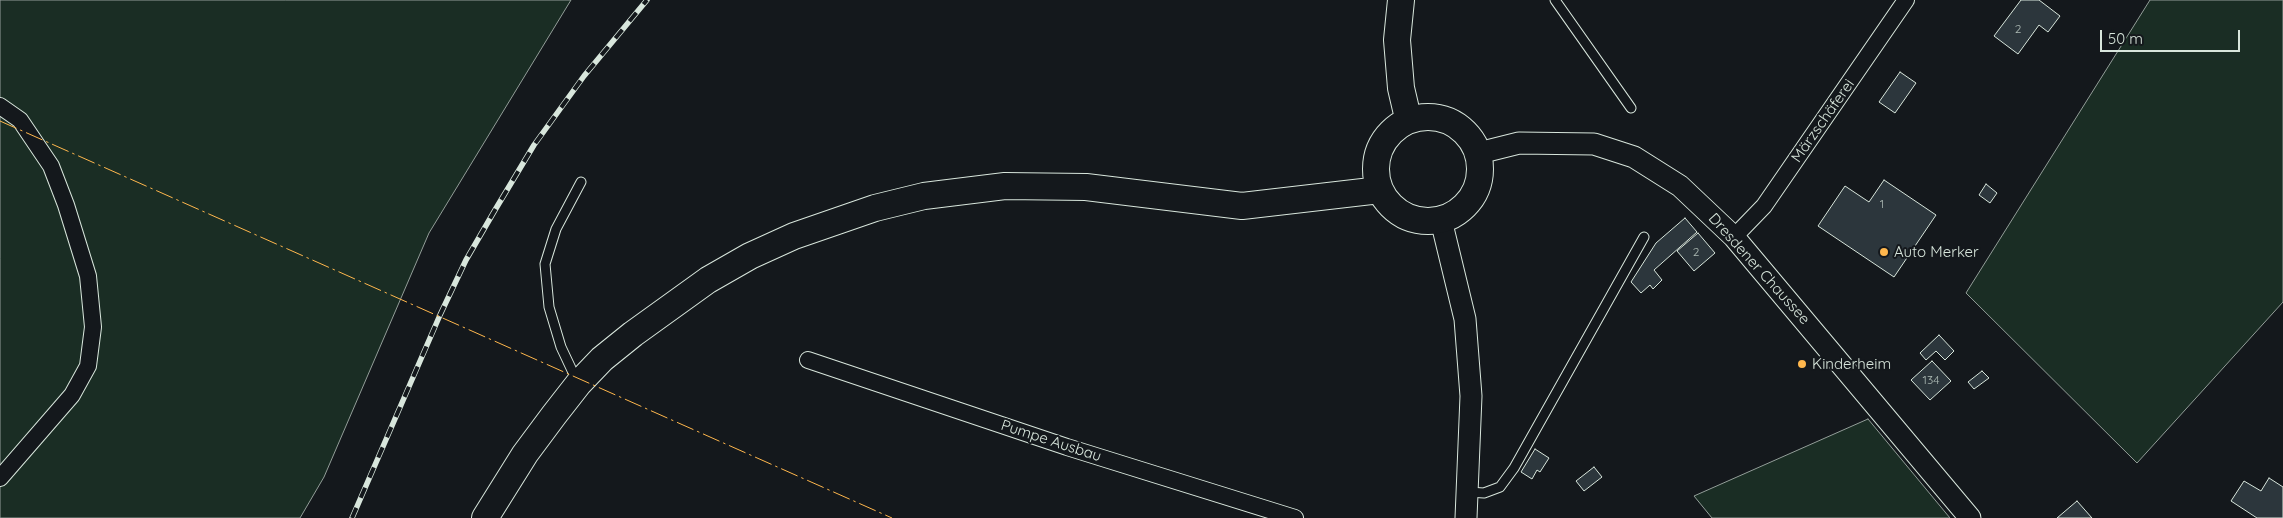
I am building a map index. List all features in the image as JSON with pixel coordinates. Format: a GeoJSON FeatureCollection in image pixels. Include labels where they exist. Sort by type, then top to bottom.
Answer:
{"type":"FeatureCollection","features":[{"type":"Feature","properties":{"kind":"main road"},"geometry":{"type":"LineString","coordinates":[[1401,0],[1397,40],[1402,88],[1408,118]]}},
{"type":"Feature","properties":{"kind":"main road"},"geometry":{"type":"LineString","coordinates":[[1431,116],[1451,122],[1469,136],[1479,153],[1479,182],[1470,200],[1456,213],[1441,220],[1421,221],[1402,215],[1390,206],[1380,190],[1376,175],[1376,159],[1383,142],[1394,128],[1408,118],[1431,116]]}},
{"type":"Feature","properties":{"kind":"main road"},"geometry":{"type":"LineString","coordinates":[[485,518],[525,454],[578,383],[602,359],[708,280],[750,256],[836,220],[924,196],[1005,186],[1086,187],[1242,206],[1380,190]]}},
{"type":"Feature","properties":{"kind":"street","name":"Märzschäferei"},"geometry":{"type":"LineString","coordinates":[[1734,238],[1764,206],[1906,0]]}},
{"type":"Feature","properties":{"kind":"street"},"geometry":{"type":"LineString","coordinates":[[0,106],[20,120],[51,166],[66,205],[88,276],[93,327],[88,366],[72,395],[0,478]]}},
{"type":"Feature","properties":{"kind":"street","name":"Dresdener Chaussee"},"geometry":{"type":"LineString","coordinates":[[1479,153],[1519,143],[1594,144],[1634,157],[1680,186],[1734,238],[1970,518]]}},
{"type":"Feature","properties":{"kind":"street"},"geometry":{"type":"LineString","coordinates":[[1441,220],[1465,320],[1471,396],[1466,518]]}},
{"type":"Feature","properties":{"kind":"street","name":"Pumpe Ausbau"},"geometry":{"type":"LineString","coordinates":[[808,360],[1066,446],[1295,518]]}},
{"type":"Feature","properties":{"kind":"lane"},"geometry":{"type":"LineString","coordinates":[[1555,0],[1631,108]]}},
{"type":"Feature","properties":{"kind":"lane"},"geometry":{"type":"LineString","coordinates":[[578,383],[561,347],[549,307],[546,264],[556,229],[581,182]]}},
{"type":"Feature","properties":{"kind":"lane"},"geometry":{"type":"LineString","coordinates":[[1468,492],[1484,493],[1500,487],[1514,468],[1644,237]]}},
{"type":"Feature","properties":{"kind":"green space"},"geometry":{"type":"Polygon","coordinates":[[[0,0],[571,0],[429,233],[324,477],[300,518],[0,518],[0,0]]]}},
{"type":"Feature","properties":{"kind":"green space"},"geometry":{"type":"Polygon","coordinates":[[[2150,0],[2283,0],[2283,302],[2137,463],[1966,293],[2150,0]]]}},
{"type":"Feature","properties":{"kind":"green space"},"geometry":{"type":"Polygon","coordinates":[[[1868,419],[1950,518],[1712,518],[1694,496],[1868,419]]]}},
{"type":"Feature","properties":{"kind":"building"},"geometry":{"type":"Polygon","coordinates":[[[2021,0],[2039,0],[2060,16],[2048,32],[2039,25],[2018,54],[1994,36],[2021,0]]]}},
{"type":"Feature","properties":{"kind":"building"},"geometry":{"type":"Polygon","coordinates":[[[1900,72],[1916,83],[1895,113],[1879,102],[1900,72]]]}},
{"type":"Feature","properties":{"kind":"building","name":"Auto Merker"},"geometry":{"type":"Polygon","coordinates":[[[1884,180],[1936,215],[1894,277],[1818,226],[1845,186],[1869,202],[1884,180]]]}},
{"type":"Feature","properties":{"kind":"building"},"geometry":{"type":"Polygon","coordinates":[[[1986,184],[1997,193],[1990,203],[1979,195],[1986,184]]]}},
{"type":"Feature","properties":{"kind":"building"},"geometry":{"type":"Polygon","coordinates":[[[1685,218],[1697,232],[1654,270],[1662,280],[1653,289],[1650,285],[1641,293],[1631,282],[1656,243],[1685,218]]]}},
{"type":"Feature","properties":{"kind":"building"},"geometry":{"type":"Polygon","coordinates":[[[1698,233],[1715,253],[1694,271],[1677,251],[1698,233]]]}},
{"type":"Feature","properties":{"kind":"building"},"geometry":{"type":"Polygon","coordinates":[[[1939,335],[1954,351],[1945,360],[1936,351],[1926,360],[1920,353],[1939,335]]]}},
{"type":"Feature","properties":{"kind":"building"},"geometry":{"type":"Polygon","coordinates":[[[1932,361],[1951,381],[1930,400],[1911,380],[1932,361]]]}},
{"type":"Feature","properties":{"kind":"building"},"geometry":{"type":"Polygon","coordinates":[[[1982,371],[1989,378],[1974,389],[1968,382],[1982,371]]]}},
{"type":"Feature","properties":{"kind":"building"},"geometry":{"type":"Polygon","coordinates":[[[1535,449],[1549,458],[1540,472],[1537,470],[1532,479],[1521,472],[1535,449]]]}},
{"type":"Feature","properties":{"kind":"building"},"geometry":{"type":"Polygon","coordinates":[[[1594,467],[1602,477],[1584,491],[1576,481],[1594,467]]]}},
{"type":"Feature","properties":{"kind":"building"},"geometry":{"type":"Polygon","coordinates":[[[2269,478],[2283,487],[2283,518],[2257,518],[2231,501],[2244,481],[2261,491],[2269,478]]]}},
{"type":"Feature","properties":{"kind":"building"},"geometry":{"type":"Polygon","coordinates":[[[2077,501],[2092,518],[2057,518],[2077,501]]]}},
{"type":"Feature","properties":{"kind":"railway"},"geometry":{"type":"LineString","coordinates":[[352,518],[440,315],[466,260],[534,145],[584,76],[647,0]]}},
{"type":"Feature","properties":{"kind":"power"},"geometry":{"type":"LineString","coordinates":[[0,121],[892,518]]}},
{"type":"Feature","properties":{"kind":"place","name":"Auto Merker"},"geometry":{"type":"Point","coordinates":[1884,252]}},
{"type":"Feature","properties":{"kind":"place","name":"Kinderheim"},"geometry":{"type":"Point","coordinates":[1802,364]}}]}
